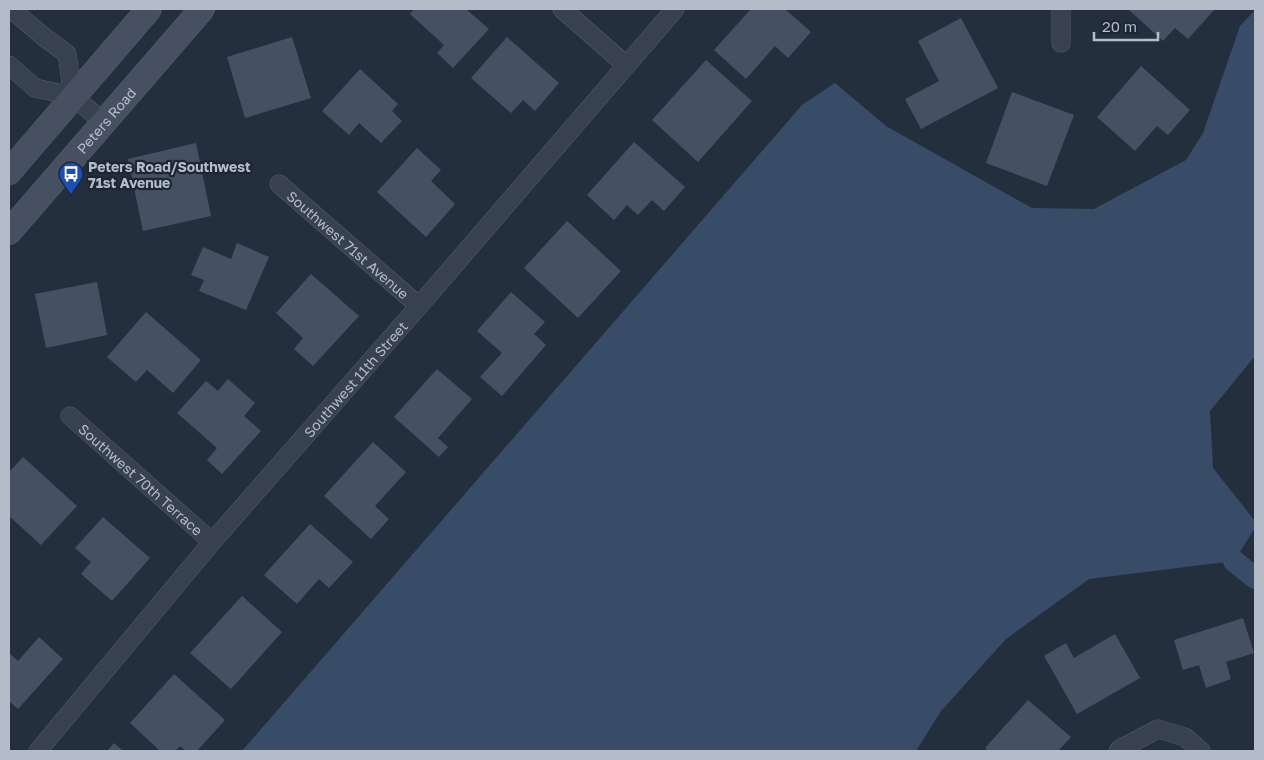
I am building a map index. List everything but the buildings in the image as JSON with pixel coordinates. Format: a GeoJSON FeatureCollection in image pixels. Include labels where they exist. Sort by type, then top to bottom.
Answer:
{"type":"FeatureCollection","features":[{"type":"Feature","properties":{"kind":"main road"},"geometry":{"type":"LineString","coordinates":[[9,172],[149,9]]}},
{"type":"Feature","properties":{"kind":"main road","name":"Peters Road"},"geometry":{"type":"LineString","coordinates":[[9,232],[202,9]]}},
{"type":"Feature","properties":{"kind":"street"},"geometry":{"type":"LineString","coordinates":[[11,9],[67,54],[73,96]]}},
{"type":"Feature","properties":{"kind":"street"},"geometry":{"type":"LineString","coordinates":[[562,9],[626,65]]}},
{"type":"Feature","properties":{"kind":"street","name":"Southwest 11th Street"},"geometry":{"type":"LineString","coordinates":[[38,751],[212,542],[419,306],[675,9]]}},
{"type":"Feature","properties":{"kind":"street"},"geometry":{"type":"LineString","coordinates":[[1061,9],[1061,43]]}},
{"type":"Feature","properties":{"kind":"street"},"geometry":{"type":"LineString","coordinates":[[9,65],[35,88],[73,96],[103,122]]}},
{"type":"Feature","properties":{"kind":"street","name":"Southwest 71st Avenue"},"geometry":{"type":"LineString","coordinates":[[279,184],[419,306]]}},
{"type":"Feature","properties":{"kind":"street","name":"Southwest 70th Terrace"},"geometry":{"type":"LineString","coordinates":[[70,416],[212,542]]}},
{"type":"Feature","properties":{"kind":"street"},"geometry":{"type":"LineString","coordinates":[[1118,751],[1158,730],[1184,737],[1201,751]]}},
{"type":"Feature","properties":{"kind":"water"},"geometry":{"type":"Polygon","coordinates":[[[1255,10],[1255,356],[1210,411],[1213,468],[1255,521],[1255,528],[1234,561],[1089,579],[1006,639],[941,711],[916,751],[242,751],[802,105],[835,83],[886,126],[1032,208],[1094,209],[1186,160],[1203,133],[1240,26],[1255,10]]]}},
{"type":"Feature","properties":{"kind":"waterway"},"geometry":{"type":"LineString","coordinates":[[1234,561],[1255,578]]}},
{"type":"Feature","properties":{"kind":"place","name":"Peters Road/Southwest 71st Avenue"},"geometry":{"type":"Point","coordinates":[71,195]}}]}
